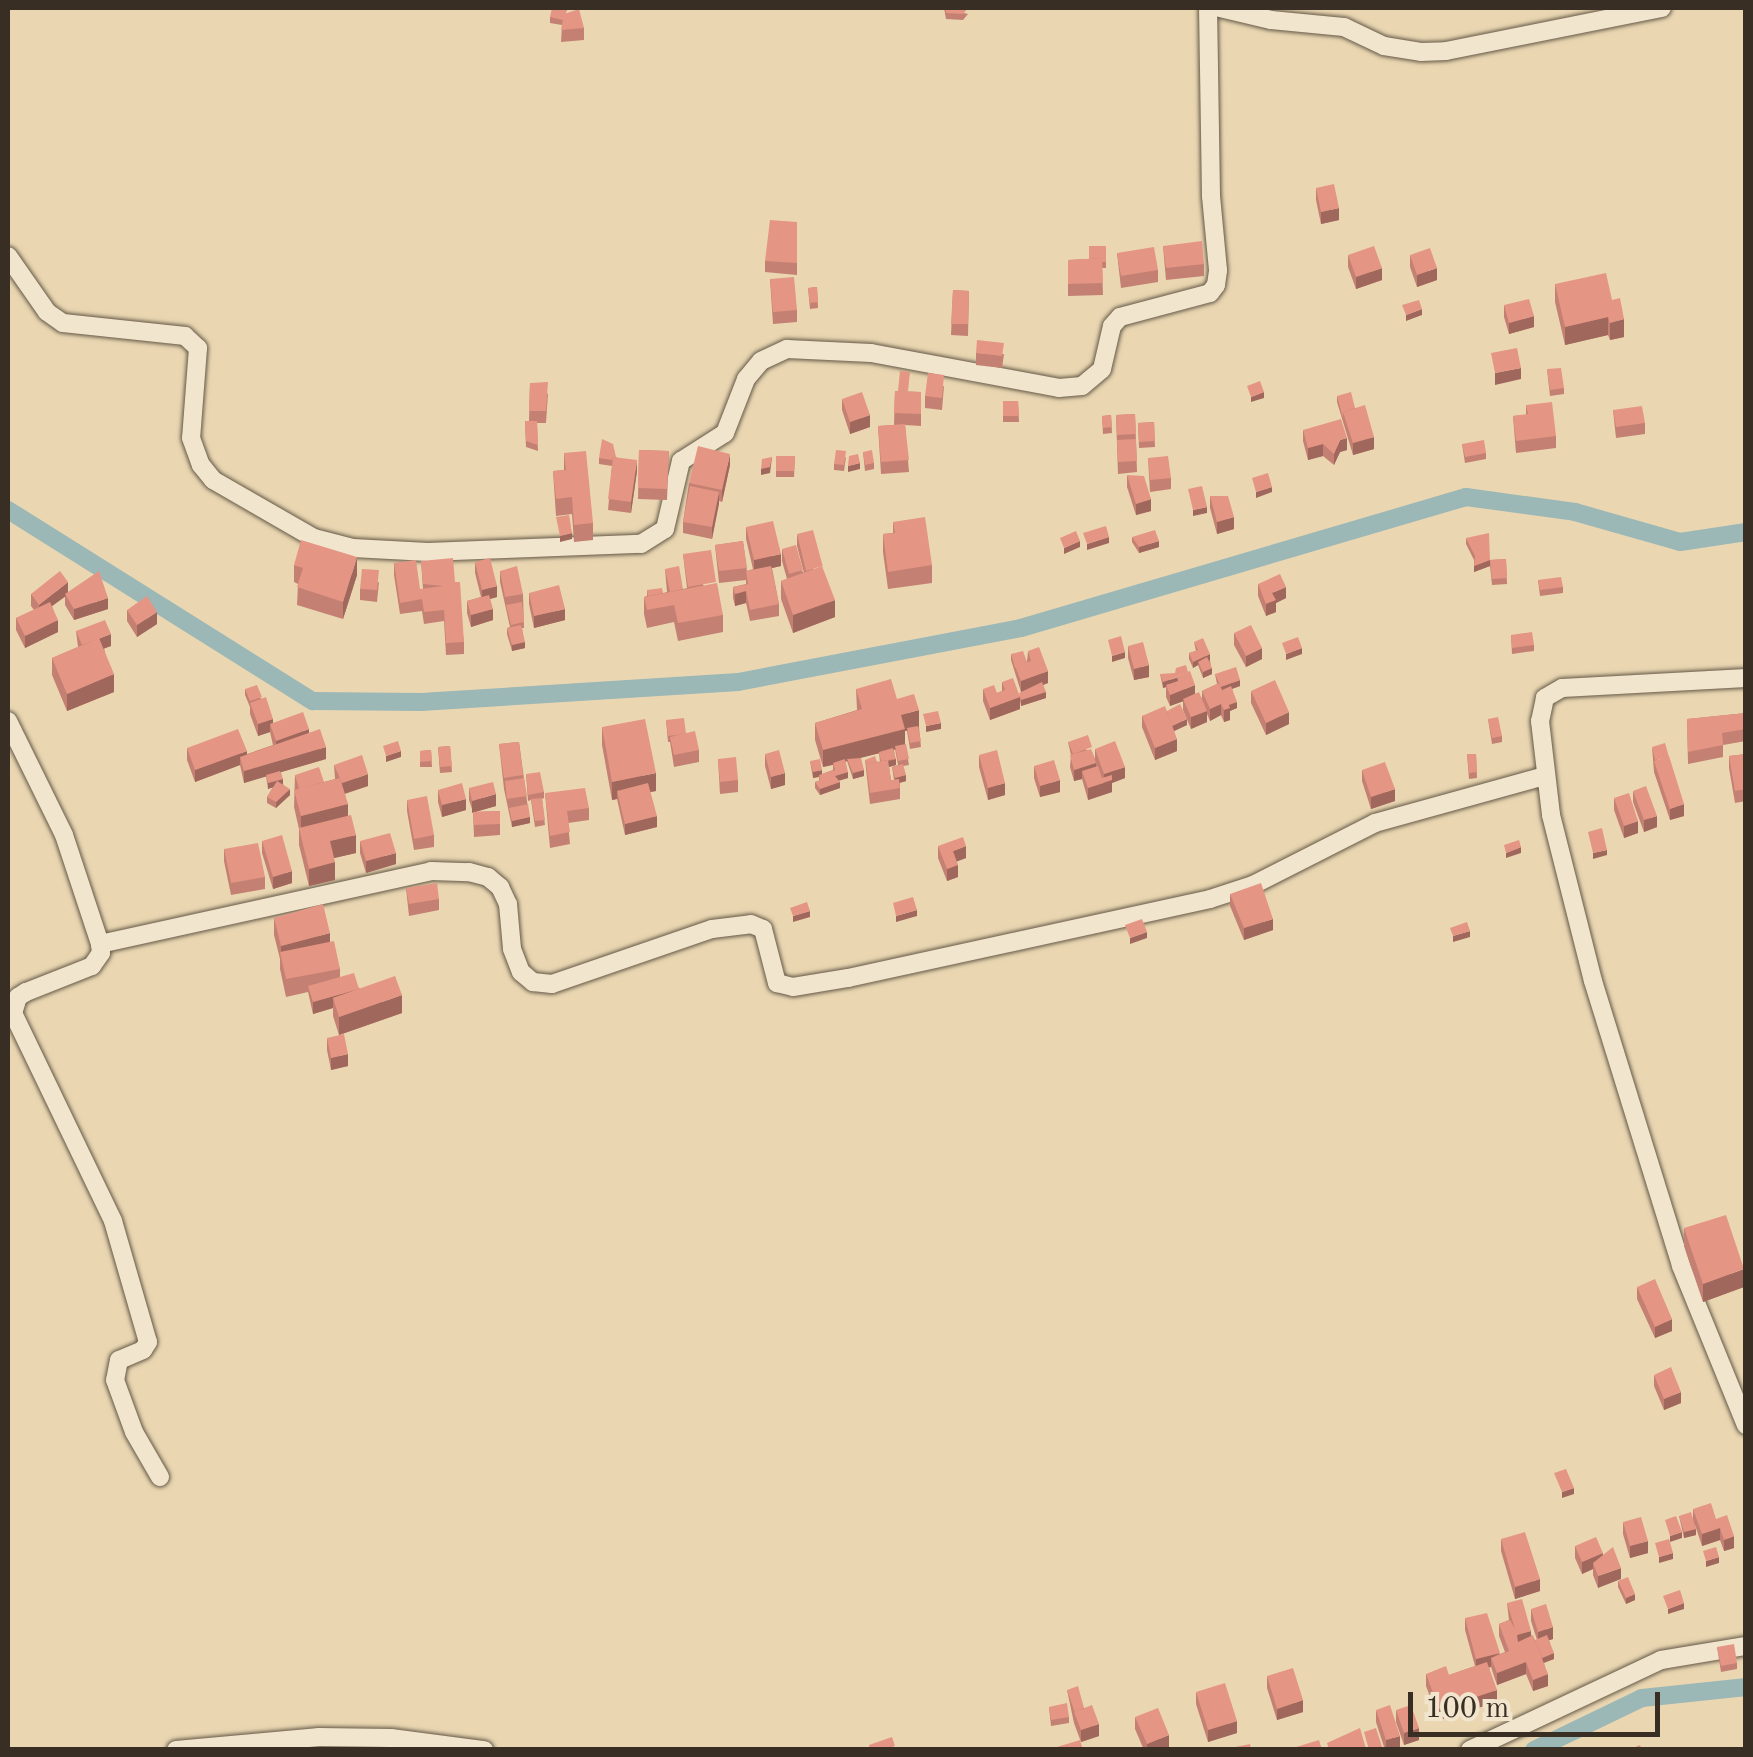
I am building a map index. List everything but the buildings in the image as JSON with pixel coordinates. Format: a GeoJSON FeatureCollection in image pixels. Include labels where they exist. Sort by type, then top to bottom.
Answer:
{"type":"FeatureCollection","features":[{"type":"Feature","properties":{"kind":"street"},"geometry":{"type":"LineString","coordinates":[[8,256],[47,312],[63,323],[185,336],[198,348],[191,438],[201,466],[213,480],[314,538],[353,548],[428,552],[641,544],[665,529],[681,460],[725,433],[746,379],[761,361],[786,349],[871,353],[1059,388],[1082,386],[1102,370],[1112,326],[1120,317],[1210,293],[1216,285],[1218,270],[1211,196],[1208,8]]}},
{"type":"Feature","properties":{"kind":"street"},"geometry":{"type":"LineString","coordinates":[[1220,8],[1271,20],[1344,28],[1384,46],[1421,52],[1446,51],[1662,8]]}},
{"type":"Feature","properties":{"kind":"street"},"geometry":{"type":"LineString","coordinates":[[1746,678],[1562,688],[1545,698],[1540,721],[1544,776],[1586,958],[1681,1266],[1746,1424]]}},
{"type":"Feature","properties":{"kind":"street"},"geometry":{"type":"LineString","coordinates":[[8,721],[64,835],[100,944],[98,960],[92,966],[26,992],[18,997],[14,1014],[118,1237],[148,1342],[143,1350],[119,1360],[115,1380],[134,1432],[160,1477]]}},
{"type":"Feature","properties":{"kind":"street"},"geometry":{"type":"LineString","coordinates":[[100,944],[431,872],[469,872],[488,877],[500,887],[508,904],[512,949],[521,972],[532,982],[552,984],[712,929],[751,924],[763,929],[777,983],[793,987],[1210,898],[1254,885],[1376,823],[1544,776]]}},
{"type":"Feature","properties":{"kind":"street"},"geometry":{"type":"LineString","coordinates":[[1470,1750],[1661,1660],[1745,1646],[1746,1664]]}},
{"type":"Feature","properties":{"kind":"street"},"geometry":{"type":"LineString","coordinates":[[176,1750],[319,1737],[391,1738],[484,1750]]}},
{"type":"Feature","properties":{"kind":"waterway"},"geometry":{"type":"LineString","coordinates":[[8,510],[313,701],[421,702],[738,682],[1021,628],[1466,497],[1575,512],[1680,542],[1746,532]]}},
{"type":"Feature","properties":{"kind":"waterway"},"geometry":{"type":"LineString","coordinates":[[1534,1750],[1642,1698],[1746,1687]]}}]}
